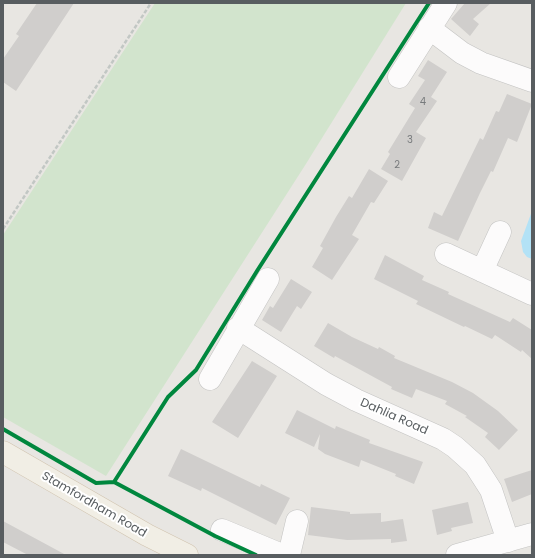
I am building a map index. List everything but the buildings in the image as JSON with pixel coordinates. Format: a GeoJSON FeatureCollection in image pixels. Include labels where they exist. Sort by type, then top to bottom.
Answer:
{"type":"FeatureCollection","features":[{"type":"Feature","properties":{"kind":"main road","name":"Stamfordham Road"},"geometry":{"type":"LineString","coordinates":[[3,452],[119,519],[187,555]]}},
{"type":"Feature","properties":{"kind":"street"},"geometry":{"type":"LineString","coordinates":[[399,77],[446,3]]}},
{"type":"Feature","properties":{"kind":"street"},"geometry":{"type":"LineString","coordinates":[[429,28],[462,53],[481,63],[532,81]]}},
{"type":"Feature","properties":{"kind":"street"},"geometry":{"type":"LineString","coordinates":[[482,271],[500,232]]}},
{"type":"Feature","properties":{"kind":"street"},"geometry":{"type":"LineString","coordinates":[[446,254],[532,294]]}},
{"type":"Feature","properties":{"kind":"street"},"geometry":{"type":"LineString","coordinates":[[210,379],[238,328],[268,279]]}},
{"type":"Feature","properties":{"kind":"street","name":"Dahlia Road"},"geometry":{"type":"LineString","coordinates":[[238,328],[332,388],[437,436],[455,447],[475,466],[490,490],[508,541]]}},
{"type":"Feature","properties":{"kind":"street"},"geometry":{"type":"LineString","coordinates":[[289,555],[297,521]]}},
{"type":"Feature","properties":{"kind":"street"},"geometry":{"type":"LineString","coordinates":[[222,530],[282,555]]}},
{"type":"Feature","properties":{"kind":"street"},"geometry":{"type":"LineString","coordinates":[[457,555],[532,534]]}},
{"type":"Feature","properties":{"kind":"path"},"geometry":{"type":"LineString","coordinates":[[3,229],[151,3]]}},
{"type":"Feature","properties":{"kind":"green space"},"geometry":{"type":"Polygon","coordinates":[[[155,3],[406,3],[304,167],[106,476],[3,417],[3,235],[155,3]]]}},
{"type":"Feature","properties":{"kind":"water"},"geometry":{"type":"Polygon","coordinates":[[[532,211],[532,259],[527,257],[523,252],[521,241],[532,211]]]}},
{"type":"Feature","properties":{"kind":"cycle path"},"geometry":{"type":"LineString","coordinates":[[114,482],[168,397],[196,370],[257,271],[429,3]]}},
{"type":"Feature","properties":{"kind":"cycle path"},"geometry":{"type":"LineString","coordinates":[[3,429],[96,483],[114,482],[215,536],[256,555]]}}]}
